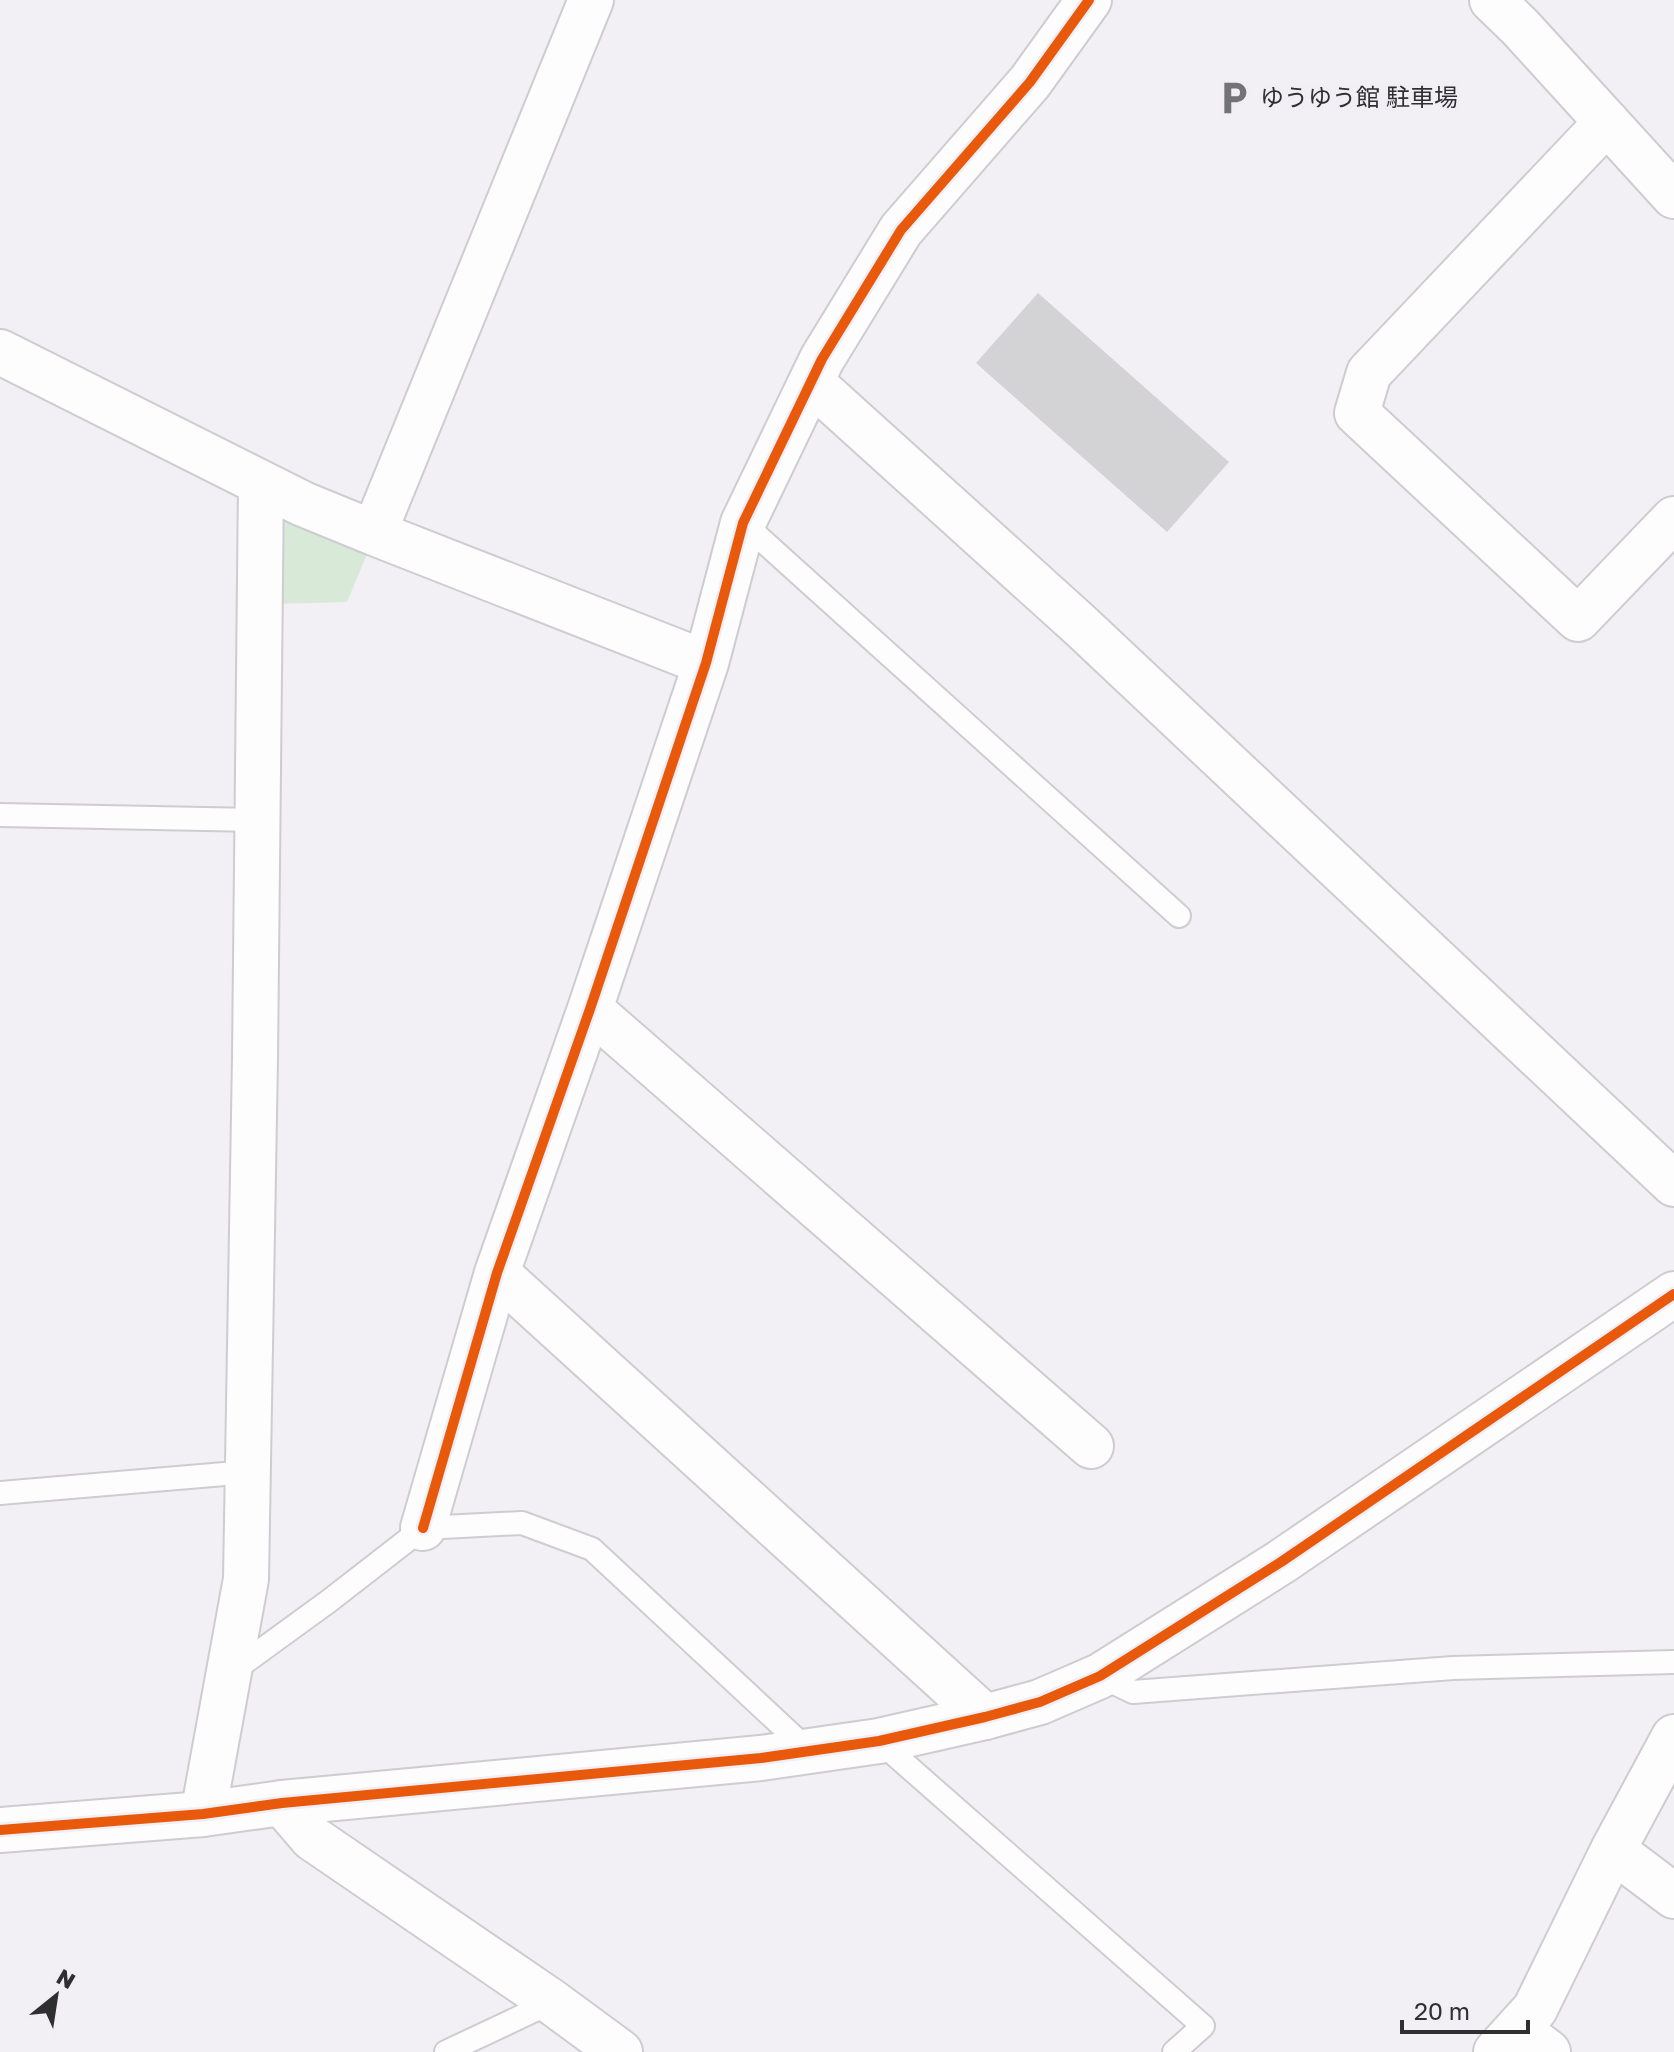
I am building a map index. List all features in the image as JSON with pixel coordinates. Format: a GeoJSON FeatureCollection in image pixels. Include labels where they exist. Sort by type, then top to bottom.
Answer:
{"type":"FeatureCollection","features":[{"type":"Feature","properties":{"kind":"street"},"geometry":{"type":"LineString","coordinates":[[374,533],[591,0]]}},
{"type":"Feature","properties":{"kind":"street"},"geometry":{"type":"LineString","coordinates":[[423,1528],[497,1273],[590,1009],[706,663],[743,523],[822,359],[901,230],[1030,82],[1089,0]]}},
{"type":"Feature","properties":{"kind":"street"},"geometry":{"type":"LineString","coordinates":[[1492,0],[1674,196]]}},
{"type":"Feature","properties":{"kind":"street"},"geometry":{"type":"LineString","coordinates":[[1607,122],[1369,373],[1357,413],[1578,619],[1674,519]]}},
{"type":"Feature","properties":{"kind":"street"},"geometry":{"type":"LineString","coordinates":[[0,352],[303,504],[706,663]]}},
{"type":"Feature","properties":{"kind":"street"},"geometry":{"type":"LineString","coordinates":[[811,382],[1081,626],[1674,1184]]}},
{"type":"Feature","properties":{"kind":"street"},"geometry":{"type":"LineString","coordinates":[[203,1814],[246,1579],[261,483]]}},
{"type":"Feature","properties":{"kind":"street"},"geometry":{"type":"LineString","coordinates":[[590,1009],[1091,1446]]}},
{"type":"Feature","properties":{"kind":"street"},"geometry":{"type":"LineString","coordinates":[[497,1273],[985,1717]]}},
{"type":"Feature","properties":{"kind":"street"},"geometry":{"type":"LineString","coordinates":[[0,1830],[203,1814],[282,1803],[603,1774],[809,1751],[879,1741],[1040,1702],[1100,1676],[1281,1562],[1674,1294]]}},
{"type":"Feature","properties":{"kind":"street"},"geometry":{"type":"LineString","coordinates":[[1521,2044],[1613,1850],[1672,1746]]}},
{"type":"Feature","properties":{"kind":"street"},"geometry":{"type":"LineString","coordinates":[[282,1803],[312,1838],[620,2052]]}},
{"type":"Feature","properties":{"kind":"street"},"geometry":{"type":"LineString","coordinates":[[1613,1850],[1674,1896]]}},
{"type":"Feature","properties":{"kind":"lane"},"geometry":{"type":"LineString","coordinates":[[743,523],[1179,916]]}},
{"type":"Feature","properties":{"kind":"lane"},"geometry":{"type":"LineString","coordinates":[[0,815],[258,820]]}},
{"type":"Feature","properties":{"kind":"lane"},"geometry":{"type":"LineString","coordinates":[[0,1493],[248,1472]]}},
{"type":"Feature","properties":{"kind":"lane"},"geometry":{"type":"LineString","coordinates":[[229,1673],[423,1528],[522,1523],[592,1549],[809,1751]]}},
{"type":"Feature","properties":{"kind":"lane"},"geometry":{"type":"LineString","coordinates":[[1100,1676],[1133,1692],[1453,1668],[1674,1662]]}},
{"type":"Feature","properties":{"kind":"lane"},"geometry":{"type":"LineString","coordinates":[[879,1741],[1203,2026],[1174,2052]]}},
{"type":"Feature","properties":{"kind":"lane"},"geometry":{"type":"LineString","coordinates":[[446,2052],[552,2002]]}},
{"type":"Feature","properties":{"kind":"green space"},"geometry":{"type":"Polygon","coordinates":[[[270,496],[370,547],[347,602],[273,604],[270,496]]]}},
{"type":"Feature","properties":{"kind":"building"},"geometry":{"type":"Polygon","coordinates":[[[1038,293],[1229,462],[1167,532],[976,363],[1038,293]]]}},
{"type":"Feature","properties":{"kind":"cycle path"},"geometry":{"type":"LineString","coordinates":[[423,1528],[497,1273],[590,1009],[706,663],[743,523],[822,359],[901,230],[1030,82],[1089,0]]}},
{"type":"Feature","properties":{"kind":"cycle path"},"geometry":{"type":"LineString","coordinates":[[0,1830],[203,1814],[282,1803],[761,1758],[879,1741],[1040,1702],[1100,1676],[1281,1562],[1674,1294]]}},
{"type":"Feature","properties":{"kind":"place","name":"ゆうゆう館 駐車場"},"geometry":{"type":"Point","coordinates":[1234,98]}}]}
